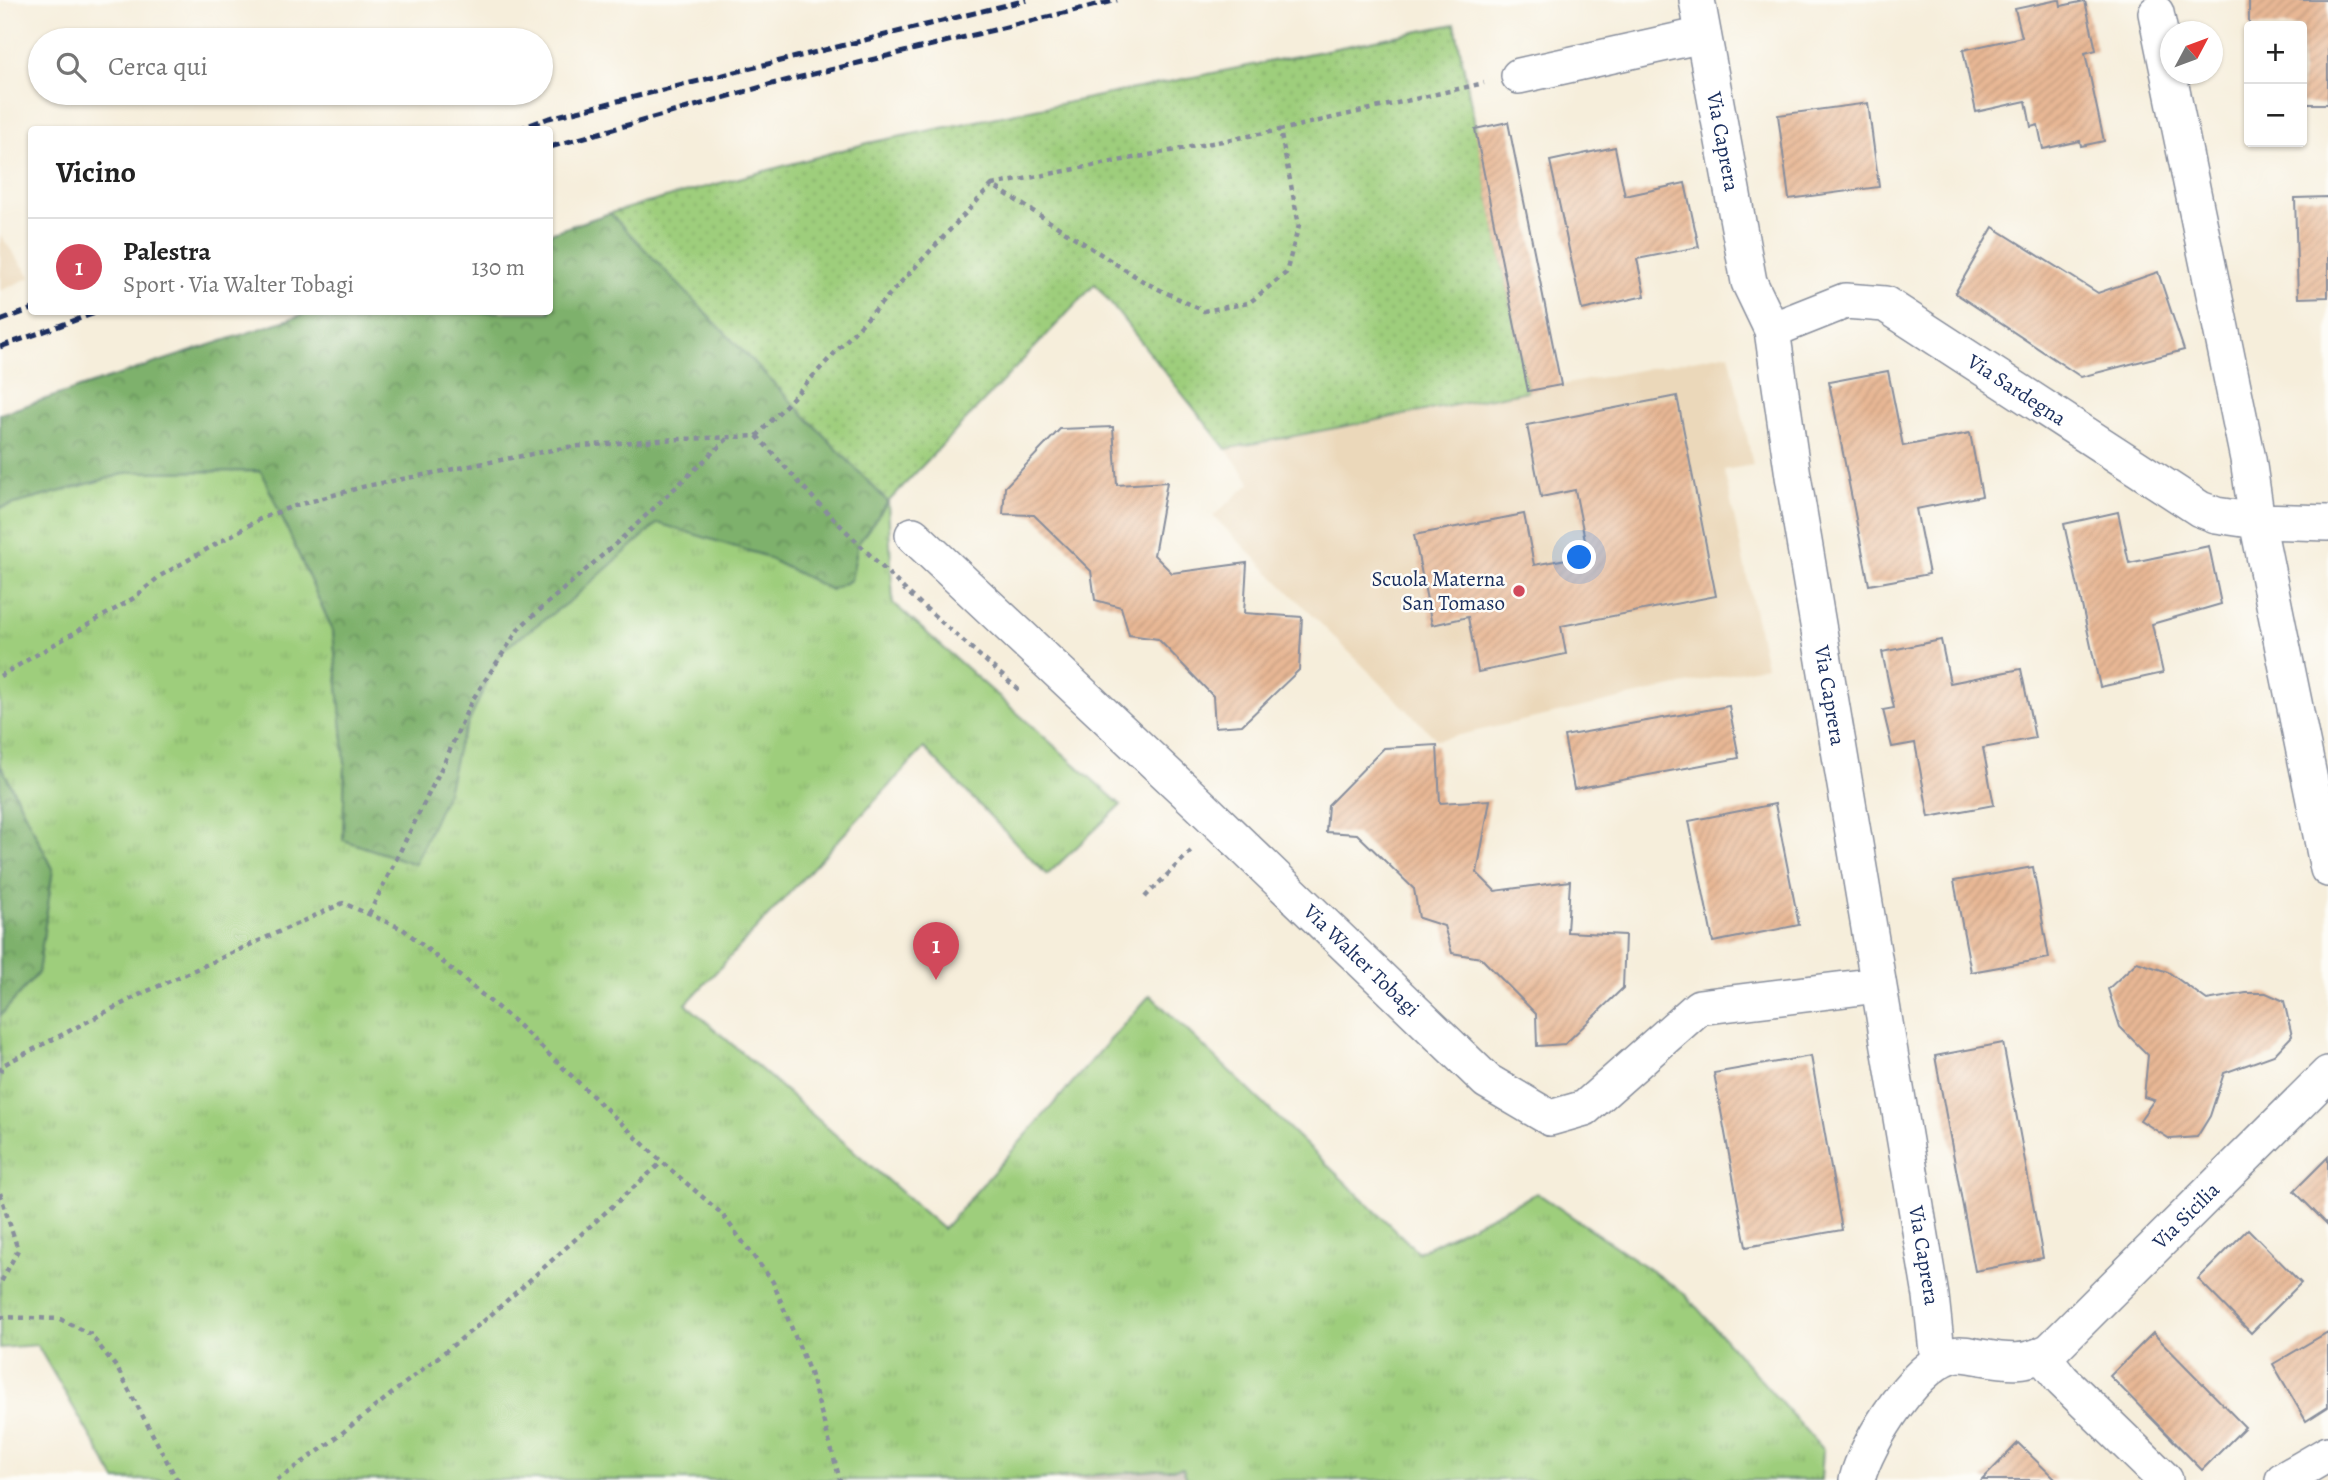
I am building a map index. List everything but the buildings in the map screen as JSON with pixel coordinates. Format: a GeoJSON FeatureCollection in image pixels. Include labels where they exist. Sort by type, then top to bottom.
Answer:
{"type":"FeatureCollection","features":[{"type":"Feature","properties":{"kind":"street","name":"Via Caprera"},"geometry":{"type":"LineString","coordinates":[[1697,0],[1749,282],[1772,330],[1795,489],[1931,1296],[1938,1361]]}},
{"type":"Feature","properties":{"kind":"street"},"geometry":{"type":"LineString","coordinates":[[2156,13],[2248,459],[2257,521],[2328,869]]}},
{"type":"Feature","properties":{"kind":"street"},"geometry":{"type":"LineString","coordinates":[[1519,76],[1703,35]]}},
{"type":"Feature","properties":{"kind":"street","name":"Via Sardegna"},"geometry":{"type":"LineString","coordinates":[[1772,330],[1845,301],[1885,304],[2200,509],[2216,515],[2257,521],[2328,523]]}},
{"type":"Feature","properties":{"kind":"street","name":"Via Walter Tobagi"},"geometry":{"type":"LineString","coordinates":[[913,535],[1209,813],[1487,1081],[1550,1118],[1585,1108],[1699,1007],[1878,985]]}},
{"type":"Feature","properties":{"kind":"street","name":"Via Sicilia"},"geometry":{"type":"LineString","coordinates":[[1938,1361],[1959,1354],[2025,1362],[2050,1351],[2328,1074]]}},
{"type":"Feature","properties":{"kind":"street"},"geometry":{"type":"LineString","coordinates":[[2042,1355],[2062,1380],[2165,1480]]}},
{"type":"Feature","properties":{"kind":"street"},"geometry":{"type":"LineString","coordinates":[[1857,1480],[1859,1470],[1881,1425],[1907,1391],[1938,1361]]}},
{"type":"Feature","properties":{"kind":"street"},"geometry":{"type":"LineString","coordinates":[[2283,1480],[2328,1454]]}},
{"type":"Feature","properties":{"kind":"path"},"geometry":{"type":"LineString","coordinates":[[0,676],[134,598],[160,576],[260,519],[291,507],[366,486],[568,447],[757,436],[992,185],[1280,130],[1519,76]]}},
{"type":"Feature","properties":{"kind":"path"},"geometry":{"type":"LineString","coordinates":[[992,185],[1146,283],[1204,311],[1249,303],[1286,273],[1299,225],[1280,130]]}},
{"type":"Feature","properties":{"kind":"path"},"geometry":{"type":"LineString","coordinates":[[757,436],[816,501],[905,590],[1030,700]]}},
{"type":"Feature","properties":{"kind":"path"},"geometry":{"type":"LineString","coordinates":[[369,914],[446,761],[471,702],[520,627],[620,540],[729,438]]}},
{"type":"Feature","properties":{"kind":"path"},"geometry":{"type":"LineString","coordinates":[[1145,897],[1195,846]]}},
{"type":"Feature","properties":{"kind":"path"},"geometry":{"type":"LineString","coordinates":[[0,1072],[3,1065],[141,994],[344,903],[403,929],[515,1022],[662,1162],[721,1213],[773,1282],[810,1373],[841,1480]]}},
{"type":"Feature","properties":{"kind":"path"},"geometry":{"type":"LineString","coordinates":[[276,1480],[323,1448],[485,1320],[662,1162]]}},
{"type":"Feature","properties":{"kind":"path"},"geometry":{"type":"LineString","coordinates":[[0,1193],[18,1250],[0,1284]]}},
{"type":"Feature","properties":{"kind":"path"},"geometry":{"type":"LineString","coordinates":[[0,1317],[60,1319],[90,1334],[117,1368],[176,1478],[180,1480]]}},
{"type":"Feature","properties":{"kind":"shaded area"},"geometry":{"type":"Polygon","coordinates":[[[0,235],[28,273],[28,278],[0,291],[0,235]]]}},
{"type":"Feature","properties":{"kind":"shaded area","name":"Scuola Materna San Tomaso"},"geometry":{"type":"Polygon","coordinates":[[[1729,353],[1753,465],[1724,470],[1766,666],[1437,740],[1213,516],[1251,483],[1226,449],[1729,353]]]}},
{"type":"Feature","properties":{"kind":"shaded area"},"geometry":{"type":"Polygon","coordinates":[[[1183,1468],[1187,1480],[1030,1480],[1183,1468]]]}},
{"type":"Feature","properties":{"kind":"green space"},"geometry":{"type":"Polygon","coordinates":[[[1455,24],[1528,391],[1226,449],[1095,284],[888,502],[610,213],[868,143],[1455,24]]]}},
{"type":"Feature","properties":{"kind":"green space"},"geometry":{"type":"Polygon","coordinates":[[[610,213],[888,502],[858,544],[851,580],[831,590],[762,555],[658,523],[571,600],[501,651],[458,746],[447,792],[415,864],[343,840],[345,763],[333,631],[261,471],[131,472],[0,508],[0,414],[302,315],[553,315],[553,232],[610,213]]]}},
{"type":"Feature","properties":{"kind":"green space"},"geometry":{"type":"Polygon","coordinates":[[[261,471],[333,631],[345,763],[343,840],[447,792],[458,746],[501,651],[571,600],[658,523],[762,555],[831,590],[851,580],[858,543],[888,502],[893,603],[1121,805],[1047,875],[924,748],[686,1004],[943,1229],[1150,995],[1418,1252],[1537,1193],[1684,1293],[1823,1450],[1821,1480],[1187,1480],[1183,1468],[1030,1480],[116,1480],[37,1345],[0,1348],[0,1016],[38,973],[53,869],[0,764],[0,508],[131,472],[261,471]]]}},
{"type":"Feature","properties":{"kind":"green space"},"geometry":{"type":"Polygon","coordinates":[[[0,764],[53,869],[38,973],[0,1016],[0,764]]]}},
{"type":"Feature","properties":{"kind":"railway"},"geometry":{"type":"LineString","coordinates":[[527,126],[549,118],[1027,0]]}},
{"type":"Feature","properties":{"kind":"railway"},"geometry":{"type":"LineString","coordinates":[[553,146],[772,84],[1117,0]]}},
{"type":"Feature","properties":{"kind":"railway"},"geometry":{"type":"LineString","coordinates":[[0,321],[28,310]]}},
{"type":"Feature","properties":{"kind":"railway"},"geometry":{"type":"LineString","coordinates":[[0,347],[90,315]]}},
{"type":"Feature","properties":{"kind":"place","name":"Scuola Materna San Tomaso"},"geometry":{"type":"Point","coordinates":[1519,591]}},
{"type":"Feature","properties":{"kind":"place","name":"Palestra"},"geometry":{"type":"Point","coordinates":[936,980]}}]}
